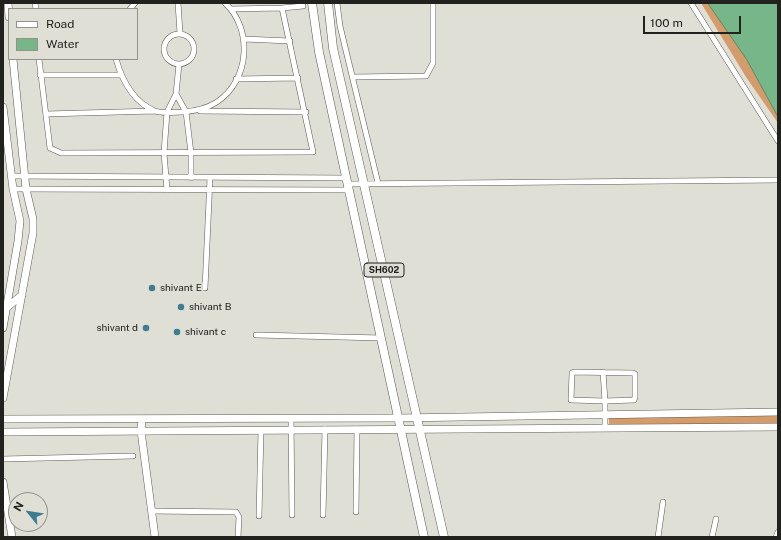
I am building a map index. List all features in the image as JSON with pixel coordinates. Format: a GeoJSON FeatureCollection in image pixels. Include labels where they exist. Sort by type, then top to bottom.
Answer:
{"type":"FeatureCollection","features":[{"type":"Feature","properties":{"kind":"main road","name":"SH602"},"geometry":{"type":"LineString","coordinates":[[312,3],[319,52],[424,537]]}},
{"type":"Feature","properties":{"kind":"main road","name":"SH602"},"geometry":{"type":"LineString","coordinates":[[328,3],[333,48],[444,537]]}},
{"type":"Feature","properties":{"kind":"street"},"geometry":{"type":"LineString","coordinates":[[178,3],[180,33]]}},
{"type":"Feature","properties":{"kind":"street"},"geometry":{"type":"LineString","coordinates":[[199,111],[218,101],[232,86],[242,68],[244,39],[241,27],[231,9],[225,3]]}},
{"type":"Feature","properties":{"kind":"street"},"geometry":{"type":"LineString","coordinates":[[337,3],[378,183]]}},
{"type":"Feature","properties":{"kind":"street"},"geometry":{"type":"LineString","coordinates":[[353,77],[426,76],[433,63],[433,3]]}},
{"type":"Feature","properties":{"kind":"street"},"geometry":{"type":"LineString","coordinates":[[691,3],[778,141]]}},
{"type":"Feature","properties":{"kind":"street"},"geometry":{"type":"LineString","coordinates":[[231,9],[303,6]]}},
{"type":"Feature","properties":{"kind":"street"},"geometry":{"type":"LineString","coordinates":[[39,60],[50,148],[52,151],[61,153],[310,153],[313,152],[313,148],[282,8]]}},
{"type":"Feature","properties":{"kind":"street"},"geometry":{"type":"LineString","coordinates":[[180,33],[185,34],[193,41],[195,52],[189,61],[174,64],[167,58],[164,48],[171,36],[180,33]]}},
{"type":"Feature","properties":{"kind":"street"},"geometry":{"type":"LineString","coordinates":[[244,39],[290,41]]}},
{"type":"Feature","properties":{"kind":"street"},"geometry":{"type":"LineString","coordinates":[[3,398],[33,233],[26,189],[13,60]]}},
{"type":"Feature","properties":{"kind":"street"},"geometry":{"type":"LineString","coordinates":[[116,60],[120,75],[136,98],[156,111]]}},
{"type":"Feature","properties":{"kind":"street"},"geometry":{"type":"LineString","coordinates":[[167,190],[164,153],[167,112],[176,94],[179,64]]}},
{"type":"Feature","properties":{"kind":"street"},"geometry":{"type":"LineString","coordinates":[[40,75],[120,75]]}},
{"type":"Feature","properties":{"kind":"street"},"geometry":{"type":"LineString","coordinates":[[236,79],[298,78]]}},
{"type":"Feature","properties":{"kind":"street"},"geometry":{"type":"LineString","coordinates":[[176,94],[186,112],[191,153],[191,178]]}},
{"type":"Feature","properties":{"kind":"street"},"geometry":{"type":"LineString","coordinates":[[3,107],[11,176],[18,209],[20,230],[10,290],[5,309],[3,328]]}},
{"type":"Feature","properties":{"kind":"street"},"geometry":{"type":"LineString","coordinates":[[46,114],[156,111],[306,112]]}},
{"type":"Feature","properties":{"kind":"street"},"geometry":{"type":"LineString","coordinates":[[11,176],[210,178],[348,184]]}},
{"type":"Feature","properties":{"kind":"street"},"geometry":{"type":"LineString","coordinates":[[205,288],[210,178]]}},
{"type":"Feature","properties":{"kind":"street"},"geometry":{"type":"LineString","coordinates":[[13,189],[210,190],[364,183],[778,180]]}},
{"type":"Feature","properties":{"kind":"street"},"geometry":{"type":"LineString","coordinates":[[3,295],[24,284]]}},
{"type":"Feature","properties":{"kind":"street"},"geometry":{"type":"LineString","coordinates":[[5,309],[22,295]]}},
{"type":"Feature","properties":{"kind":"street"},"geometry":{"type":"LineString","coordinates":[[256,335],[382,338]]}},
{"type":"Feature","properties":{"kind":"street"},"geometry":{"type":"LineString","coordinates":[[604,372],[605,428]]}},
{"type":"Feature","properties":{"kind":"street"},"geometry":{"type":"LineString","coordinates":[[604,372],[634,374],[634,400],[605,401],[571,400],[572,373],[604,372]]}},
{"type":"Feature","properties":{"kind":"street"},"geometry":{"type":"LineString","coordinates":[[3,420],[399,418],[778,412]]}},
{"type":"Feature","properties":{"kind":"street"},"geometry":{"type":"LineString","coordinates":[[291,418],[292,515]]}},
{"type":"Feature","properties":{"kind":"street"},"geometry":{"type":"LineString","coordinates":[[142,419],[141,431],[155,537]]}},
{"type":"Feature","properties":{"kind":"street"},"geometry":{"type":"LineString","coordinates":[[3,432],[778,427]]}},
{"type":"Feature","properties":{"kind":"street"},"geometry":{"type":"LineString","coordinates":[[356,512],[357,429]]}},
{"type":"Feature","properties":{"kind":"street"},"geometry":{"type":"LineString","coordinates":[[259,516],[261,430]]}},
{"type":"Feature","properties":{"kind":"street"},"geometry":{"type":"LineString","coordinates":[[323,515],[325,430]]}},
{"type":"Feature","properties":{"kind":"street"},"geometry":{"type":"LineString","coordinates":[[3,459],[133,456]]}},
{"type":"Feature","properties":{"kind":"street"},"geometry":{"type":"LineString","coordinates":[[3,482],[12,537]]}},
{"type":"Feature","properties":{"kind":"street"},"geometry":{"type":"LineString","coordinates":[[658,537],[663,502]]}},
{"type":"Feature","properties":{"kind":"street"},"geometry":{"type":"LineString","coordinates":[[151,511],[236,512],[238,517],[238,537]]}},
{"type":"Feature","properties":{"kind":"street"},"geometry":{"type":"LineString","coordinates":[[712,537],[716,519]]}},
{"type":"Feature","properties":{"kind":"street"},"geometry":{"type":"LineString","coordinates":[[776,537],[778,532]]}},
{"type":"Feature","properties":{"kind":"shaded area"},"geometry":{"type":"Polygon","coordinates":[[[701,3],[727,3],[778,76],[778,123],[746,77],[701,3]]]}},
{"type":"Feature","properties":{"kind":"shaded area"},"geometry":{"type":"Polygon","coordinates":[[[751,415],[778,416],[778,424],[609,425],[609,418],[751,415]]]}},
{"type":"Feature","properties":{"kind":"water"},"geometry":{"type":"Polygon","coordinates":[[[708,3],[778,3],[778,117],[747,60],[708,3]]]}},
{"type":"Feature","properties":{"kind":"place","name":"shivant E"},"geometry":{"type":"Point","coordinates":[152,288]}},
{"type":"Feature","properties":{"kind":"place","name":"shivant B"},"geometry":{"type":"Point","coordinates":[181,307]}},
{"type":"Feature","properties":{"kind":"place","name":"shivant d"},"geometry":{"type":"Point","coordinates":[146,328]}},
{"type":"Feature","properties":{"kind":"place","name":"shivant c"},"geometry":{"type":"Point","coordinates":[177,332]}}]}
